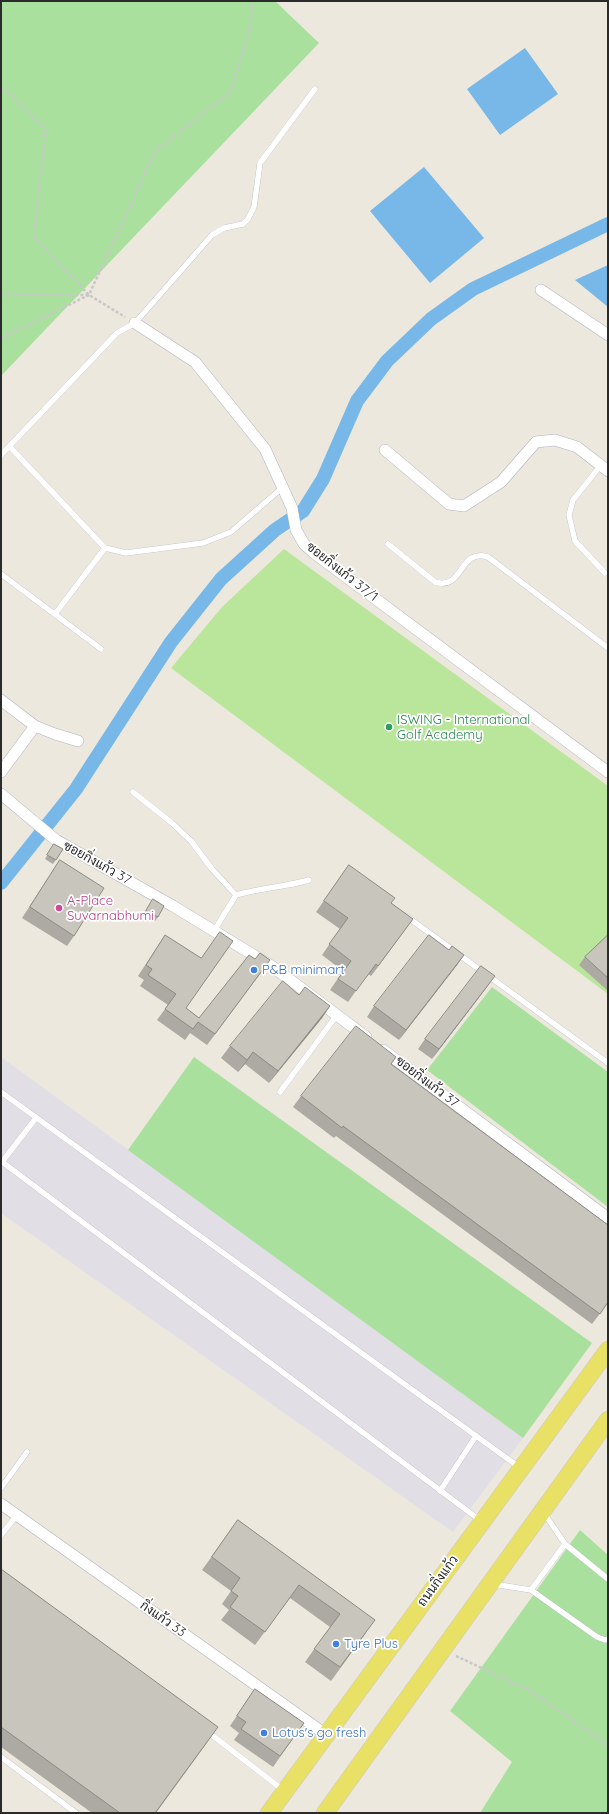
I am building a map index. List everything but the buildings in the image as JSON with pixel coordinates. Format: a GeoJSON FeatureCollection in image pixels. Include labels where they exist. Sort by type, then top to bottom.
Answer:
{"type":"FeatureCollection","features":[{"type":"Feature","properties":{"kind":"main road","name":"ถนนกิ่งแก้ว"},"geometry":{"type":"LineString","coordinates":[[269,1813],[608,1350]]}},
{"type":"Feature","properties":{"kind":"main road"},"geometry":{"type":"LineString","coordinates":[[325,1813],[543,1511],[607,1425]]}},
{"type":"Feature","properties":{"kind":"street"},"geometry":{"type":"LineString","coordinates":[[541,290],[608,335]]}},
{"type":"Feature","properties":{"kind":"street","name":"ซอยกิ่งแก้ว 37/1"},"geometry":{"type":"LineString","coordinates":[[135,323],[195,362],[265,449],[292,508],[296,530],[304,544],[608,772]]}},
{"type":"Feature","properties":{"kind":"street"},"geometry":{"type":"LineString","coordinates":[[386,450],[449,504],[464,506],[501,482],[536,442],[555,440],[578,447],[604,468]]}},
{"type":"Feature","properties":{"kind":"street"},"geometry":{"type":"LineString","coordinates":[[1,700],[35,726],[78,740]]}},
{"type":"Feature","properties":{"kind":"street"},"geometry":{"type":"LineString","coordinates":[[1,772],[35,726]]}},
{"type":"Feature","properties":{"kind":"street","name":"ซอยกิ่งแก้ว 37"},"geometry":{"type":"LineString","coordinates":[[1,794],[56,840],[214,931],[273,967],[608,1218]]}},
{"type":"Feature","properties":{"kind":"street","name":"กิ่งแก้ว 33"},"geometry":{"type":"LineString","coordinates":[[1,1504],[326,1734]]}},
{"type":"Feature","properties":{"kind":"lane"},"geometry":{"type":"LineString","coordinates":[[1,456],[117,333],[135,323],[212,235],[224,228],[243,224],[248,219],[254,207],[260,162],[315,89]]}},
{"type":"Feature","properties":{"kind":"lane"},"geometry":{"type":"LineString","coordinates":[[10,447],[105,548],[126,553],[203,543],[231,532],[282,488]]}},
{"type":"Feature","properties":{"kind":"lane"},"geometry":{"type":"LineString","coordinates":[[604,468],[573,500],[569,515],[575,541],[605,572]]}},
{"type":"Feature","properties":{"kind":"lane"},"geometry":{"type":"LineString","coordinates":[[388,544],[435,582],[442,584],[450,583],[472,557],[480,555],[488,557],[608,648]]}},
{"type":"Feature","properties":{"kind":"lane"},"geometry":{"type":"LineString","coordinates":[[55,614],[105,548]]}},
{"type":"Feature","properties":{"kind":"lane"},"geometry":{"type":"LineString","coordinates":[[1,574],[101,649]]}},
{"type":"Feature","properties":{"kind":"lane"},"geometry":{"type":"LineString","coordinates":[[133,792],[172,823],[191,841],[212,869],[236,895]]}},
{"type":"Feature","properties":{"kind":"lane"},"geometry":{"type":"LineString","coordinates":[[214,931],[236,895],[309,880]]}},
{"type":"Feature","properties":{"kind":"lane"},"geometry":{"type":"LineString","coordinates":[[399,911],[608,1063]]}},
{"type":"Feature","properties":{"kind":"lane"},"geometry":{"type":"LineString","coordinates":[[280,1092],[337,1015]]}},
{"type":"Feature","properties":{"kind":"lane"},"geometry":{"type":"LineString","coordinates":[[1,1092],[521,1469]]}},
{"type":"Feature","properties":{"kind":"lane"},"geometry":{"type":"LineString","coordinates":[[36,1118],[1,1161],[482,1522]]}},
{"type":"Feature","properties":{"kind":"lane"},"geometry":{"type":"LineString","coordinates":[[440,1491],[476,1436]]}},
{"type":"Feature","properties":{"kind":"lane"},"geometry":{"type":"LineString","coordinates":[[1,1488],[27,1452]]}},
{"type":"Feature","properties":{"kind":"lane"},"geometry":{"type":"LineString","coordinates":[[543,1511],[565,1544],[608,1579]]}},
{"type":"Feature","properties":{"kind":"lane"},"geometry":{"type":"LineString","coordinates":[[1,1535],[17,1515]]}},
{"type":"Feature","properties":{"kind":"lane"},"geometry":{"type":"LineString","coordinates":[[531,1590],[565,1544]]}},
{"type":"Feature","properties":{"kind":"lane"},"geometry":{"type":"LineString","coordinates":[[490,1584],[531,1590],[597,1637],[604,1640],[608,1639]]}},
{"type":"Feature","properties":{"kind":"lane"},"geometry":{"type":"LineString","coordinates":[[204,1728],[284,1792]]}},
{"type":"Feature","properties":{"kind":"lane"},"geometry":{"type":"LineString","coordinates":[[1,1757],[76,1813]]}},
{"type":"Feature","properties":{"kind":"path"},"geometry":{"type":"LineString","coordinates":[[1,338],[89,295],[156,150],[230,92],[250,29],[252,1]]}},
{"type":"Feature","properties":{"kind":"path"},"geometry":{"type":"LineString","coordinates":[[1,89],[10,94],[46,130],[34,237],[89,295],[135,323]]}},
{"type":"Feature","properties":{"kind":"path"},"geometry":{"type":"LineString","coordinates":[[1,292],[8,295],[89,295]]}},
{"type":"Feature","properties":{"kind":"path"},"geometry":{"type":"LineString","coordinates":[[443,1650],[529,1690],[608,1745]]}},
{"type":"Feature","properties":{"kind":"shaded area"},"geometry":{"type":"Polygon","coordinates":[[[1,1057],[523,1438],[453,1532],[1,1213],[1,1057]]]}},
{"type":"Feature","properties":{"kind":"green space"},"geometry":{"type":"Polygon","coordinates":[[[1,1],[275,1],[319,43],[1,376],[1,1]]]}},
{"type":"Feature","properties":{"kind":"green space","name":"ISWING - International Golf Academy"},"geometry":{"type":"Polygon","coordinates":[[[284,549],[608,786],[608,994],[171,668],[222,607],[284,549]]]}},
{"type":"Feature","properties":{"kind":"green space"},"geometry":{"type":"Polygon","coordinates":[[[492,987],[608,1072],[608,1207],[427,1070],[492,987]]]}},
{"type":"Feature","properties":{"kind":"green space"},"geometry":{"type":"Polygon","coordinates":[[[194,1057],[592,1343],[523,1438],[128,1150],[194,1057]]]}},
{"type":"Feature","properties":{"kind":"green space"},"geometry":{"type":"Polygon","coordinates":[[[580,1530],[608,1555],[608,1813],[480,1813],[512,1762],[450,1711],[580,1530]]]}},
{"type":"Feature","properties":{"kind":"water"},"geometry":{"type":"Polygon","coordinates":[[[525,48],[558,94],[500,135],[467,89],[525,48]]]}},
{"type":"Feature","properties":{"kind":"water"},"geometry":{"type":"Polygon","coordinates":[[[424,167],[484,238],[430,283],[370,211],[424,167]]]}},
{"type":"Feature","properties":{"kind":"water"},"geometry":{"type":"Polygon","coordinates":[[[608,265],[608,307],[575,280],[608,265]]]}},
{"type":"Feature","properties":{"kind":"waterway"},"geometry":{"type":"LineString","coordinates":[[1,883],[76,789],[171,642],[221,579],[275,530],[303,511],[323,479],[357,401],[387,361],[431,319],[473,289],[608,224]]}},
{"type":"Feature","properties":{"kind":"place","name":"ISWING - International Golf Academy"},"geometry":{"type":"Point","coordinates":[389,727]}},
{"type":"Feature","properties":{"kind":"place","name":"A-Place Suvarnabhumi"},"geometry":{"type":"Point","coordinates":[59,908]}},
{"type":"Feature","properties":{"kind":"place","name":"P&B minimart"},"geometry":{"type":"Point","coordinates":[254,970]}},
{"type":"Feature","properties":{"kind":"place","name":"Tyre Plus"},"geometry":{"type":"Point","coordinates":[336,1644]}},
{"type":"Feature","properties":{"kind":"place","name":"Lotus's go fresh"},"geometry":{"type":"Point","coordinates":[264,1733]}}]}
